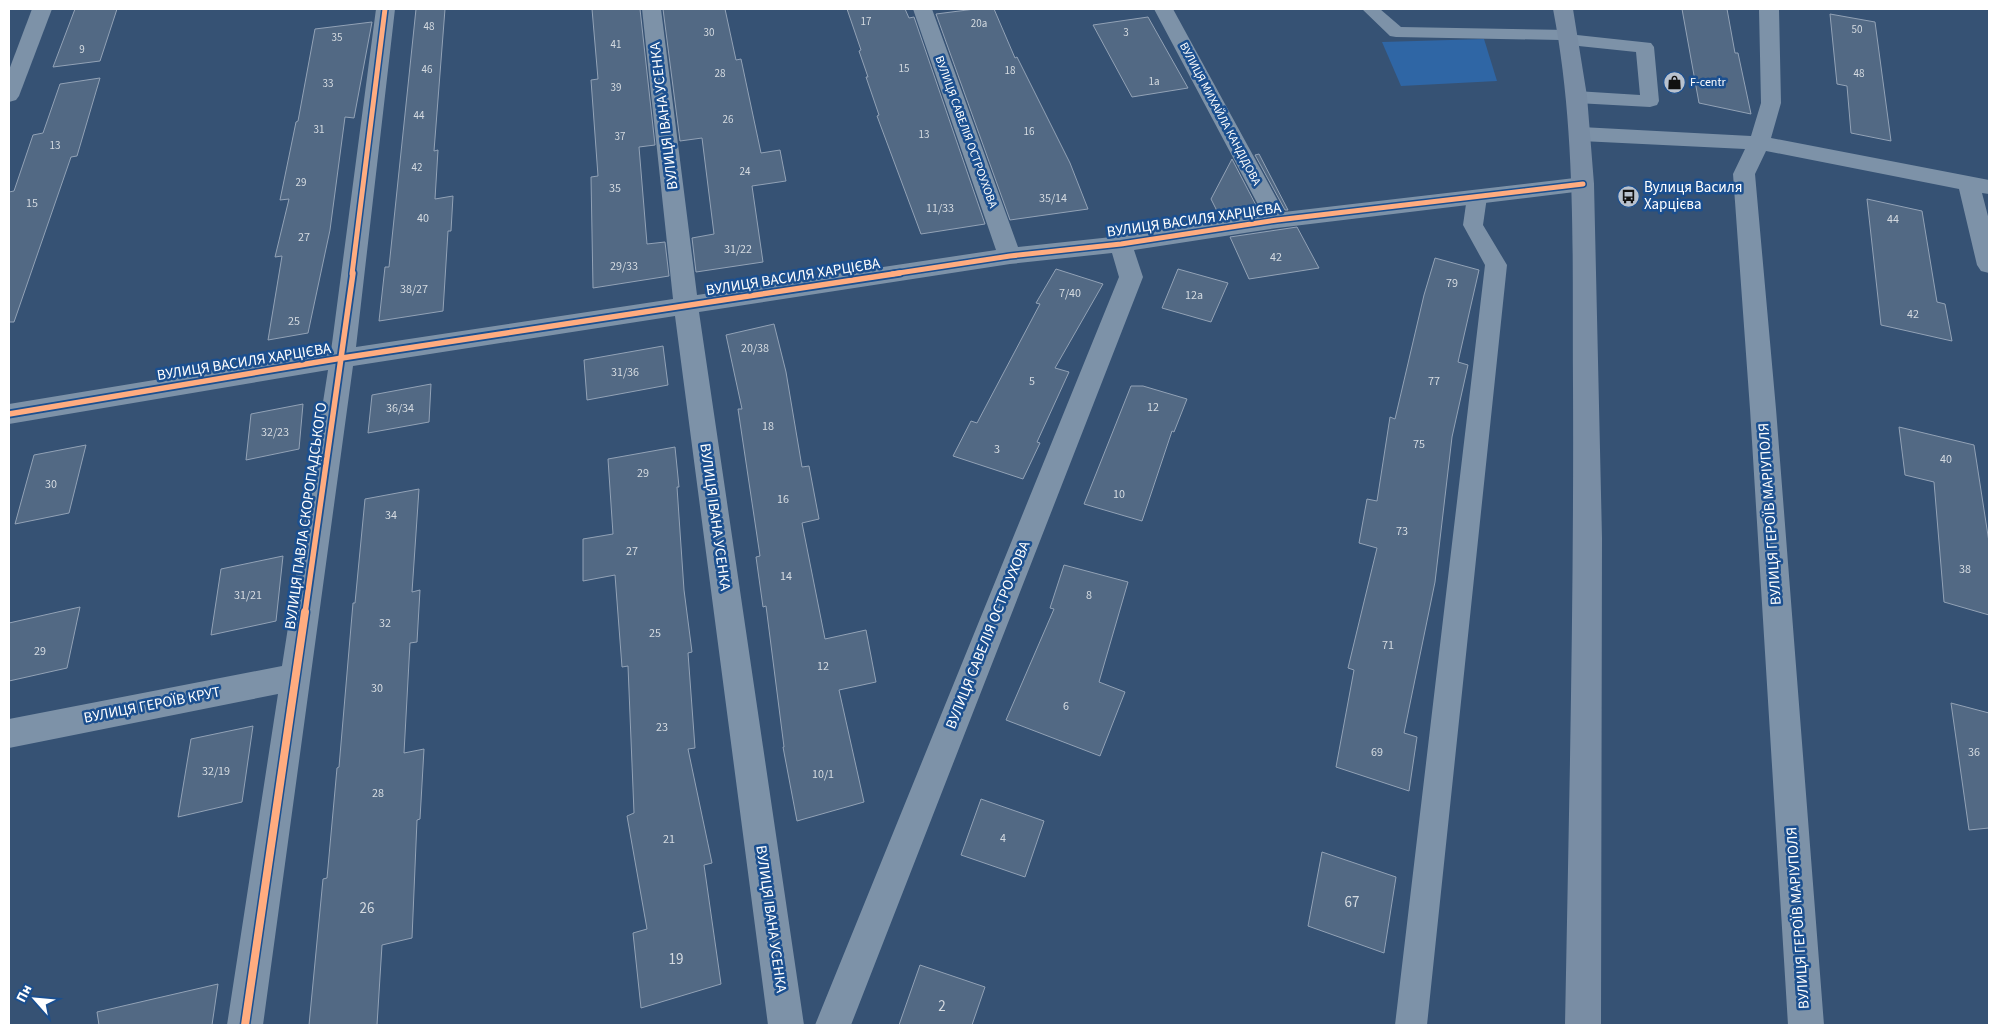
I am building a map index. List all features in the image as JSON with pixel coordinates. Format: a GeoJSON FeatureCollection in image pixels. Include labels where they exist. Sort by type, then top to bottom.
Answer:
{"type":"FeatureCollection","features":[{"type":"Feature","properties":{"kind":"main road"},"geometry":{"type":"LineString","coordinates":[[1563,9],[1569,37],[1576,97],[1583,184],[1588,538],[1583,1025]]}},
{"type":"Feature","properties":{"kind":"street"},"geometry":{"type":"LineString","coordinates":[[9,96],[42,9]]}},
{"type":"Feature","properties":{"kind":"street","name":"ВУЛИЦЯ ПАВЛА СКОРОПАДСЬКОГО"},"geometry":{"type":"LineString","coordinates":[[246,1025],[342,358],[385,9]]}},
{"type":"Feature","properties":{"kind":"street","name":"ВУЛИЦЯ ІВАНА УСЕНКА"},"geometry":{"type":"LineString","coordinates":[[651,9],[686,307],[786,1025]]}},
{"type":"Feature","properties":{"kind":"street","name":"ВУЛИЦЯ САВЕЛІЯ ОСТРОУХОВА"},"geometry":{"type":"LineString","coordinates":[[922,9],[1010,256]]}},
{"type":"Feature","properties":{"kind":"street","name":"ВУЛИЦЯ МИХАЙЛА КАНДІДОВА"},"geometry":{"type":"LineString","coordinates":[[1163,9],[1277,220]]}},
{"type":"Feature","properties":{"kind":"street","name":"ВУЛИЦЯ ГЕРОЇВ МАРІУПОЛЯ"},"geometry":{"type":"LineString","coordinates":[[1769,9],[1771,103],[1759,142],[1744,174],[1763,409],[1806,1025]]}},
{"type":"Feature","properties":{"kind":"street"},"geometry":{"type":"LineString","coordinates":[[1580,134],[1759,142],[1979,185],[1989,265]]}},
{"type":"Feature","properties":{"kind":"street","name":"ВУЛИЦЯ ВАСИЛЯ ХАРЦІЄВА"},"geometry":{"type":"LineString","coordinates":[[9,414],[342,358],[686,307],[1010,256],[1121,244],[1277,220],[1583,184]]}},
{"type":"Feature","properties":{"kind":"street","name":"ВУЛИЦЯ САВЕЛІЯ ОСТРОУХОВА"},"geometry":{"type":"LineString","coordinates":[[833,1025],[1131,277],[1121,244]]}},
{"type":"Feature","properties":{"kind":"street","name":"ВУЛИЦЯ ГЕРОЇВ КРУТ"},"geometry":{"type":"LineString","coordinates":[[9,733],[295,677]]}},
{"type":"Feature","properties":{"kind":"lane"},"geometry":{"type":"LineString","coordinates":[[1370,9],[1396,32],[1569,37],[1645,47],[1650,100],[1576,97]]}},
{"type":"Feature","properties":{"kind":"lane"},"geometry":{"type":"LineString","coordinates":[[1411,1025],[1496,265],[1473,225],[1477,196]]}},
{"type":"Feature","properties":{"kind":"shaded area"},"geometry":{"type":"Polygon","coordinates":[[[1484,39],[1497,81],[1401,86],[1382,42],[1484,39]]]}},
{"type":"Feature","properties":{"kind":"building"},"geometry":{"type":"Polygon","coordinates":[[[75,9],[117,9],[100,61],[53,67],[75,9]]]}},
{"type":"Feature","properties":{"kind":"building"},"geometry":{"type":"Polygon","coordinates":[[[416,9],[445,9],[434,151],[438,150],[435,199],[453,196],[451,231],[448,231],[443,311],[379,321],[385,267],[389,267],[416,9]]]}},
{"type":"Feature","properties":{"kind":"building"},"geometry":{"type":"Polygon","coordinates":[[[592,9],[640,9],[655,145],[639,147],[647,244],[665,242],[669,276],[593,288],[591,177],[598,176],[591,80],[598,79],[592,9]]]}},
{"type":"Feature","properties":{"kind":"building"},"geometry":{"type":"Polygon","coordinates":[[[663,9],[725,9],[736,60],[741,59],[761,153],[780,150],[786,181],[752,186],[763,262],[696,272],[692,238],[714,234],[702,138],[680,141],[663,9]]]}},
{"type":"Feature","properties":{"kind":"building"},"geometry":{"type":"Polygon","coordinates":[[[847,9],[905,9],[909,18],[914,17],[985,224],[921,234],[877,116],[879,115],[859,51],[861,50],[847,9]]]}},
{"type":"Feature","properties":{"kind":"building"},"geometry":{"type":"Polygon","coordinates":[[[975,9],[994,9],[1015,58],[1017,57],[1070,163],[1088,209],[1010,220],[936,14],[975,9]]]}},
{"type":"Feature","properties":{"kind":"building"},"geometry":{"type":"Polygon","coordinates":[[[1682,9],[1727,9],[1735,53],[1738,53],[1751,114],[1699,103],[1682,9]]]}},
{"type":"Feature","properties":{"kind":"building"},"geometry":{"type":"Polygon","coordinates":[[[1830,14],[1875,22],[1891,141],[1851,133],[1847,86],[1837,84],[1830,14]]]}},
{"type":"Feature","properties":{"kind":"building"},"geometry":{"type":"Polygon","coordinates":[[[1148,17],[1188,88],[1132,97],[1093,25],[1148,17]]]}},
{"type":"Feature","properties":{"kind":"building"},"geometry":{"type":"Polygon","coordinates":[[[372,22],[354,118],[345,117],[330,230],[308,333],[268,340],[282,256],[275,257],[289,199],[280,200],[296,122],[298,121],[315,29],[372,22]]]}},
{"type":"Feature","properties":{"kind":"building"},"geometry":{"type":"Polygon","coordinates":[[[100,78],[77,156],[71,157],[14,322],[9,322],[9,192],[14,191],[33,135],[43,133],[60,84],[100,78]]]}},
{"type":"Feature","properties":{"kind":"building"},"geometry":{"type":"Polygon","coordinates":[[[1259,154],[1288,210],[1285,210],[1255,155],[1259,154]]]}},
{"type":"Feature","properties":{"kind":"building"},"geometry":{"type":"Polygon","coordinates":[[[1232,159],[1260,213],[1221,219],[1211,199],[1232,159]]]}},
{"type":"Feature","properties":{"kind":"building"},"geometry":{"type":"Polygon","coordinates":[[[1867,199],[1922,211],[1937,302],[1945,304],[1952,341],[1881,325],[1867,199]]]}},
{"type":"Feature","properties":{"kind":"building"},"geometry":{"type":"Polygon","coordinates":[[[1297,227],[1319,268],[1249,279],[1230,237],[1297,227]]]}},
{"type":"Feature","properties":{"kind":"building"},"geometry":{"type":"Polygon","coordinates":[[[1435,258],[1479,270],[1458,362],[1468,365],[1452,437],[1435,582],[1404,733],[1417,737],[1409,791],[1336,767],[1354,670],[1348,668],[1377,548],[1359,543],[1367,499],[1377,501],[1390,417],[1395,419],[1424,295],[1435,258]]]}},
{"type":"Feature","properties":{"kind":"building"},"geometry":{"type":"Polygon","coordinates":[[[1056,269],[1103,284],[1055,368],[1069,372],[1037,442],[1040,443],[1023,479],[953,456],[971,421],[977,423],[1040,304],[1036,303],[1056,269]]]}},
{"type":"Feature","properties":{"kind":"building"},"geometry":{"type":"Polygon","coordinates":[[[1178,269],[1228,283],[1211,322],[1162,308],[1178,269]]]}},
{"type":"Feature","properties":{"kind":"building"},"geometry":{"type":"Polygon","coordinates":[[[774,324],[786,372],[802,467],[809,466],[819,519],[802,523],[825,639],[866,630],[876,682],[839,690],[864,802],[797,821],[783,747],[766,606],[763,607],[756,557],[760,556],[738,409],[742,409],[726,335],[774,324]]]}},
{"type":"Feature","properties":{"kind":"building"},"geometry":{"type":"Polygon","coordinates":[[[663,346],[668,385],[587,400],[584,360],[663,346]]]}},
{"type":"Feature","properties":{"kind":"building"},"geometry":{"type":"Polygon","coordinates":[[[431,384],[429,422],[368,433],[372,395],[431,384]]]}},
{"type":"Feature","properties":{"kind":"building"},"geometry":{"type":"Polygon","coordinates":[[[1131,386],[1143,386],[1187,399],[1174,432],[1172,431],[1142,521],[1084,504],[1131,386]]]}},
{"type":"Feature","properties":{"kind":"building"},"geometry":{"type":"Polygon","coordinates":[[[303,404],[299,449],[246,460],[251,414],[303,404]]]}},
{"type":"Feature","properties":{"kind":"building"},"geometry":{"type":"Polygon","coordinates":[[[1899,427],[1974,445],[1989,542],[1989,615],[1944,602],[1934,482],[1905,475],[1899,427]]]}},
{"type":"Feature","properties":{"kind":"building"},"geometry":{"type":"Polygon","coordinates":[[[86,445],[69,513],[15,524],[34,455],[86,445]]]}},
{"type":"Feature","properties":{"kind":"building"},"geometry":{"type":"Polygon","coordinates":[[[675,447],[684,590],[692,652],[688,653],[695,748],[688,749],[712,863],[704,865],[721,984],[641,1008],[633,933],[647,929],[627,816],[634,813],[628,666],[622,667],[615,575],[583,581],[583,539],[613,534],[608,459],[675,447]]]}},
{"type":"Feature","properties":{"kind":"building"},"geometry":{"type":"Polygon","coordinates":[[[419,489],[412,592],[420,590],[417,642],[410,643],[404,753],[424,749],[420,819],[417,820],[412,938],[382,945],[377,1025],[309,1025],[323,879],[327,878],[337,768],[339,767],[353,603],[355,603],[365,499],[419,489]]]}},
{"type":"Feature","properties":{"kind":"building"},"geometry":{"type":"Polygon","coordinates":[[[283,556],[276,621],[211,635],[221,569],[283,556]]]}},
{"type":"Feature","properties":{"kind":"building"},"geometry":{"type":"Polygon","coordinates":[[[1064,565],[1128,582],[1099,682],[1125,692],[1100,756],[1006,720],[1054,609],[1050,608],[1064,565]]]}},
{"type":"Feature","properties":{"kind":"building"},"geometry":{"type":"Polygon","coordinates":[[[80,607],[67,668],[9,681],[9,623],[80,607]]]}},
{"type":"Feature","properties":{"kind":"building"},"geometry":{"type":"Polygon","coordinates":[[[1951,703],[1989,713],[1989,828],[1969,830],[1951,703]]]}},
{"type":"Feature","properties":{"kind":"building"},"geometry":{"type":"Polygon","coordinates":[[[253,726],[242,802],[178,817],[191,739],[253,726]]]}},
{"type":"Feature","properties":{"kind":"building"},"geometry":{"type":"Polygon","coordinates":[[[981,799],[1044,821],[1025,877],[961,855],[981,799]]]}},
{"type":"Feature","properties":{"kind":"building"},"geometry":{"type":"Polygon","coordinates":[[[1322,852],[1396,877],[1384,953],[1308,926],[1322,852]]]}},
{"type":"Feature","properties":{"kind":"building"},"geometry":{"type":"Polygon","coordinates":[[[920,965],[985,987],[972,1025],[899,1025],[920,965]]]}},
{"type":"Feature","properties":{"kind":"building"},"geometry":{"type":"Polygon","coordinates":[[[218,984],[212,1025],[99,1025],[97,1012],[218,984]]]}},
{"type":"Feature","properties":{"kind":"cycle path"},"geometry":{"type":"LineString","coordinates":[[245,1025],[342,358],[385,9]]}},
{"type":"Feature","properties":{"kind":"cycle path"},"geometry":{"type":"LineString","coordinates":[[9,414],[342,358],[1010,256],[1121,244],[1277,220],[1583,184]]}},
{"type":"Feature","properties":{"kind":"place","name":"F-centr"},"geometry":{"type":"Point","coordinates":[1674,82]}},
{"type":"Feature","properties":{"kind":"place","name":"Вулиця Василя Харцієва"},"geometry":{"type":"Point","coordinates":[1628,196]}}]}
